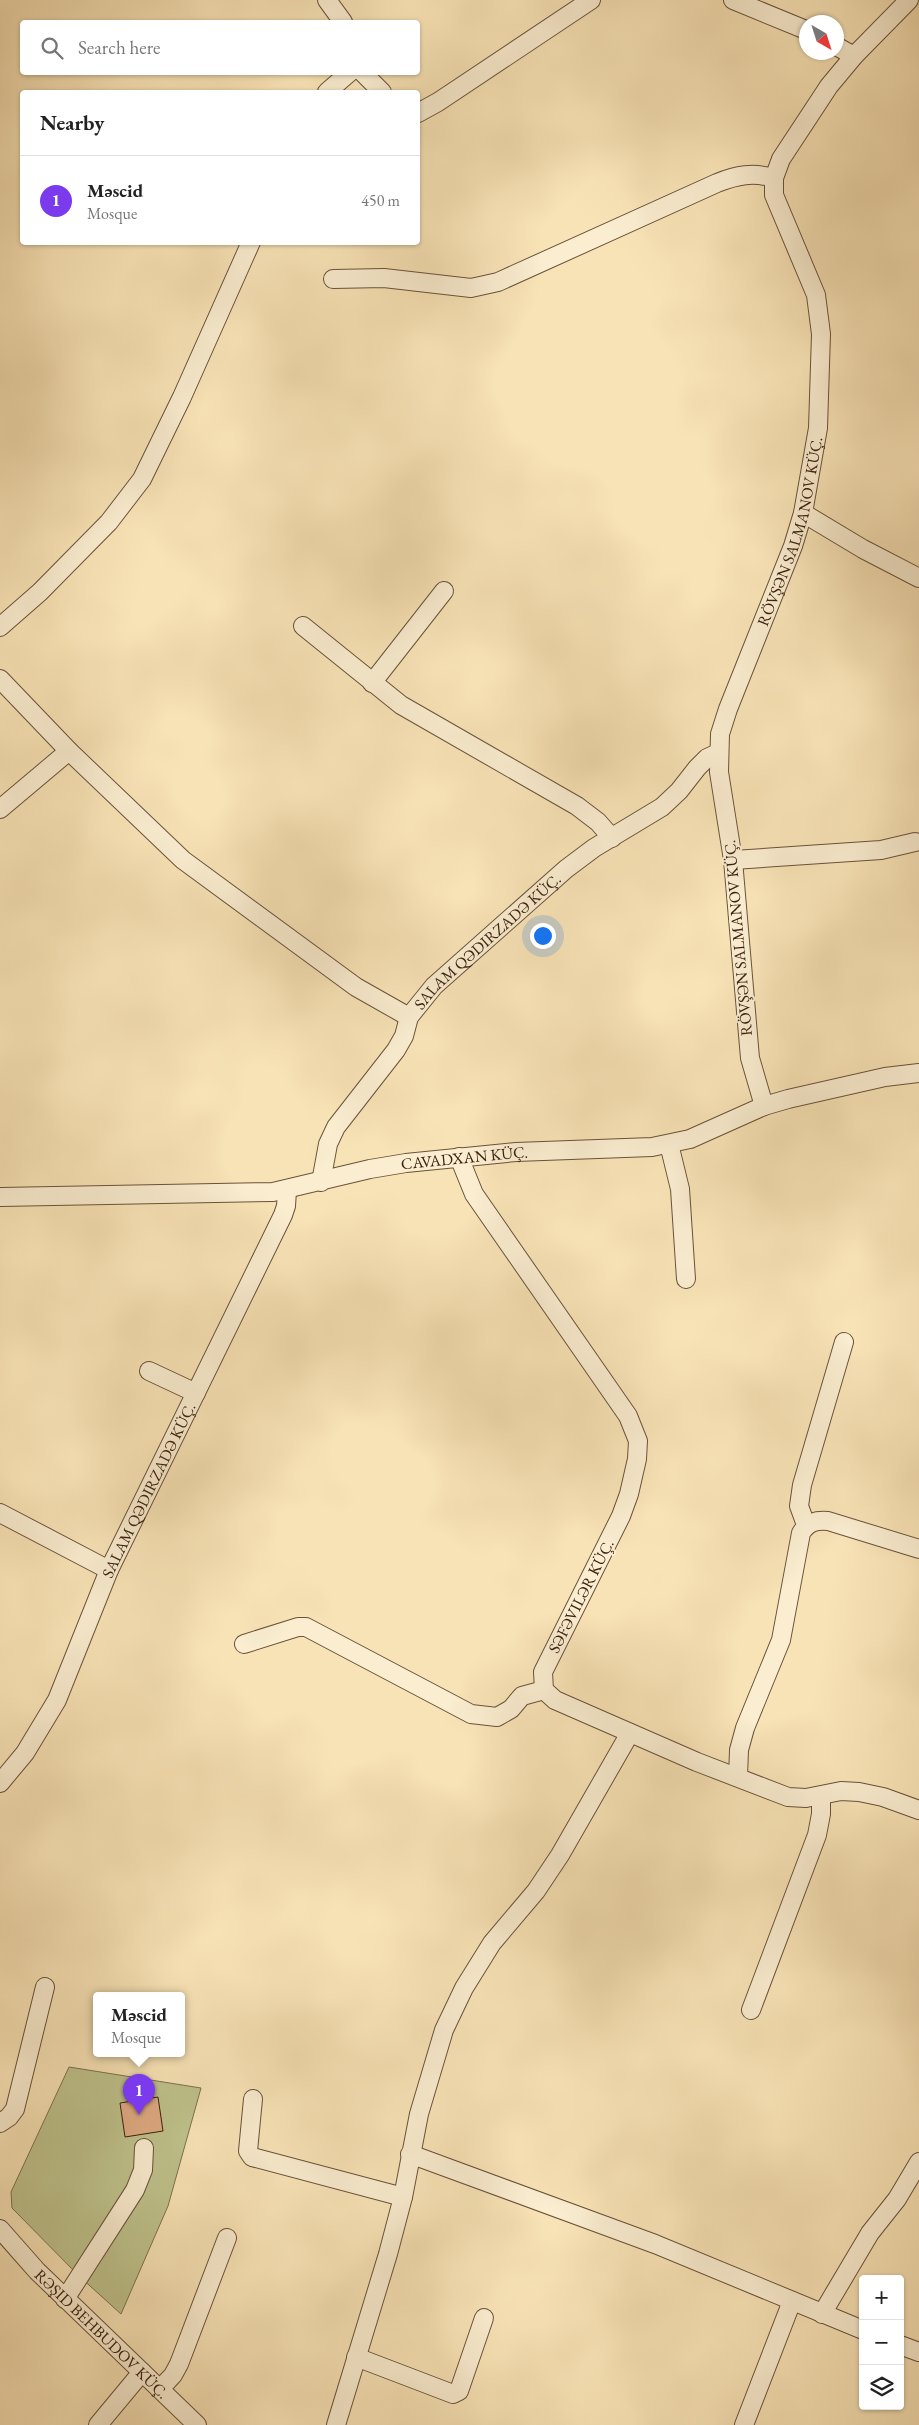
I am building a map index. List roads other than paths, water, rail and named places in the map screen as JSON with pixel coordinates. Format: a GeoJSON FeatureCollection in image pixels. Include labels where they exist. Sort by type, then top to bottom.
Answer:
{"type":"FeatureCollection","features":[{"type":"Feature","properties":{"kind":"street"},"geometry":{"type":"LineString","coordinates":[[327,0],[342,20]]}},
{"type":"Feature","properties":{"kind":"street"},"geometry":{"type":"LineString","coordinates":[[420,111],[438,102],[591,0]]}},
{"type":"Feature","properties":{"kind":"street"},"geometry":{"type":"LineString","coordinates":[[732,0],[799,27]]}},
{"type":"Feature","properties":{"kind":"street","name":"RÖVŞƏN SALMANOV KÜÇ."},"geometry":{"type":"LineString","coordinates":[[764,1106],[750,1058],[732,860],[718,753],[720,734],[728,709],[793,546],[803,513],[818,428],[821,334],[816,295],[774,195],[774,178],[781,159],[811,113],[854,56],[909,0]]}},
{"type":"Feature","properties":{"kind":"street"},"geometry":{"type":"LineString","coordinates":[[844,50],[854,56]]}},
{"type":"Feature","properties":{"kind":"street"},"geometry":{"type":"LineString","coordinates":[[329,90],[347,75]]}},
{"type":"Feature","properties":{"kind":"street"},"geometry":{"type":"LineString","coordinates":[[365,75],[380,90]]}},
{"type":"Feature","properties":{"kind":"street"},"geometry":{"type":"LineString","coordinates":[[333,279],[384,278],[472,288],[498,282],[737,175],[758,173],[774,178]]}},
{"type":"Feature","properties":{"kind":"street"},"geometry":{"type":"LineString","coordinates":[[0,627],[40,592],[109,522],[142,479],[182,397],[250,245]]}},
{"type":"Feature","properties":{"kind":"street"},"geometry":{"type":"LineString","coordinates":[[803,513],[863,549],[919,578]]}},
{"type":"Feature","properties":{"kind":"street"},"geometry":{"type":"LineString","coordinates":[[372,683],[444,590]]}},
{"type":"Feature","properties":{"kind":"street"},"geometry":{"type":"LineString","coordinates":[[303,626],[401,705],[577,806],[598,822],[612,838]]}},
{"type":"Feature","properties":{"kind":"street"},"geometry":{"type":"LineString","coordinates":[[0,679],[164,843],[207,880],[356,987],[409,1017]]}},
{"type":"Feature","properties":{"kind":"street"},"geometry":{"type":"LineString","coordinates":[[0,809],[69,750]]}},
{"type":"Feature","properties":{"kind":"street","name":"SALAM QƏDIRZADƏ KÜÇ."},"geometry":{"type":"LineString","coordinates":[[320,1182],[328,1144],[336,1127],[396,1050],[404,1036],[409,1017],[434,986],[566,869],[662,807],[679,791],[707,758],[718,753]]}},
{"type":"Feature","properties":{"kind":"street"},"geometry":{"type":"LineString","coordinates":[[732,860],[881,850],[915,842]]}},
{"type":"Feature","properties":{"kind":"street","name":"CAVADXAN KÜÇ."},"geometry":{"type":"LineString","coordinates":[[0,1197],[287,1191],[370,1169],[459,1157],[669,1144],[690,1139],[764,1106],[788,1099],[885,1077],[919,1073]]}},
{"type":"Feature","properties":{"kind":"street"},"geometry":{"type":"LineString","coordinates":[[669,1144],[680,1189],[686,1279]]}},
{"type":"Feature","properties":{"kind":"street","name":"SƏFƏVILƏR KÜÇ."},"geometry":{"type":"LineString","coordinates":[[459,1157],[474,1194],[623,1408],[636,1432],[638,1441],[637,1459],[621,1516],[543,1672],[544,1690]]}},
{"type":"Feature","properties":{"kind":"street","name":"SALAM QƏDIRZADƏ KÜÇ."},"geometry":{"type":"LineString","coordinates":[[0,1783],[25,1752],[56,1700],[109,1570],[283,1215],[287,1191]]}},
{"type":"Feature","properties":{"kind":"street"},"geometry":{"type":"LineString","coordinates":[[806,1525],[799,1506],[802,1485],[844,1342]]}},
{"type":"Feature","properties":{"kind":"street"},"geometry":{"type":"LineString","coordinates":[[148,1371],[196,1393]]}},
{"type":"Feature","properties":{"kind":"street"},"geometry":{"type":"LineString","coordinates":[[0,1513],[109,1570]]}},
{"type":"Feature","properties":{"kind":"street"},"geometry":{"type":"LineString","coordinates":[[738,1778],[739,1750],[745,1728],[781,1640],[801,1532],[806,1525],[818,1520],[828,1521],[919,1550]]}},
{"type":"Feature","properties":{"kind":"street"},"geometry":{"type":"LineString","coordinates":[[244,1644],[298,1627],[306,1627],[471,1714],[497,1717],[511,1709],[522,1696],[544,1690],[555,1700],[630,1733],[788,1797],[821,1796],[841,1791],[858,1792],[883,1797],[919,1810]]}},
{"type":"Feature","properties":{"kind":"street"},"geometry":{"type":"LineString","coordinates":[[336,2425],[388,2254],[403,2197],[410,2154],[430,2069],[444,2030],[464,1988],[492,1944],[536,1891],[560,1855],[630,1733]]}},
{"type":"Feature","properties":{"kind":"street"},"geometry":{"type":"LineString","coordinates":[[750,2010],[817,1835],[821,1814],[821,1796]]}},
{"type":"Feature","properties":{"kind":"street"},"geometry":{"type":"LineString","coordinates":[[0,2123],[9,2117],[15,2109],[46,1987]]}},
{"type":"Feature","properties":{"kind":"street"},"geometry":{"type":"LineString","coordinates":[[253,2099],[248,2151],[252,2157],[403,2197]]}},
{"type":"Feature","properties":{"kind":"street"},"geometry":{"type":"LineString","coordinates":[[65,2298],[135,2190],[143,2170],[144,2148]]}},
{"type":"Feature","properties":{"kind":"street"},"geometry":{"type":"LineString","coordinates":[[410,2154],[655,2244],[859,2328]]}},
{"type":"Feature","properties":{"kind":"street"},"geometry":{"type":"LineString","coordinates":[[822,2314],[870,2232],[897,2199],[919,2162]]}},
{"type":"Feature","properties":{"kind":"street","name":"RƏŞID BEHBUDOV KÜÇ."},"geometry":{"type":"LineString","coordinates":[[0,2219],[5,2234],[65,2298],[197,2425]]}},
{"type":"Feature","properties":{"kind":"street"},"geometry":{"type":"LineString","coordinates":[[160,2389],[173,2375],[179,2364],[227,2238]]}},
{"type":"Feature","properties":{"kind":"street"},"geometry":{"type":"LineString","coordinates":[[744,2425],[792,2302]]}},
{"type":"Feature","properties":{"kind":"street"},"geometry":{"type":"LineString","coordinates":[[356,2357],[453,2394],[459,2391],[484,2318]]}},
{"type":"Feature","properties":{"kind":"street"},"geometry":{"type":"LineString","coordinates":[[904,2346],[919,2352]]}},
{"type":"Feature","properties":{"kind":"street"},"geometry":{"type":"LineString","coordinates":[[98,2425],[142,2372]]}},
{"type":"Feature","properties":{"kind":"place","name":"Məscid"},"geometry":{"type":"Point","coordinates":[139,2115]}}]}
